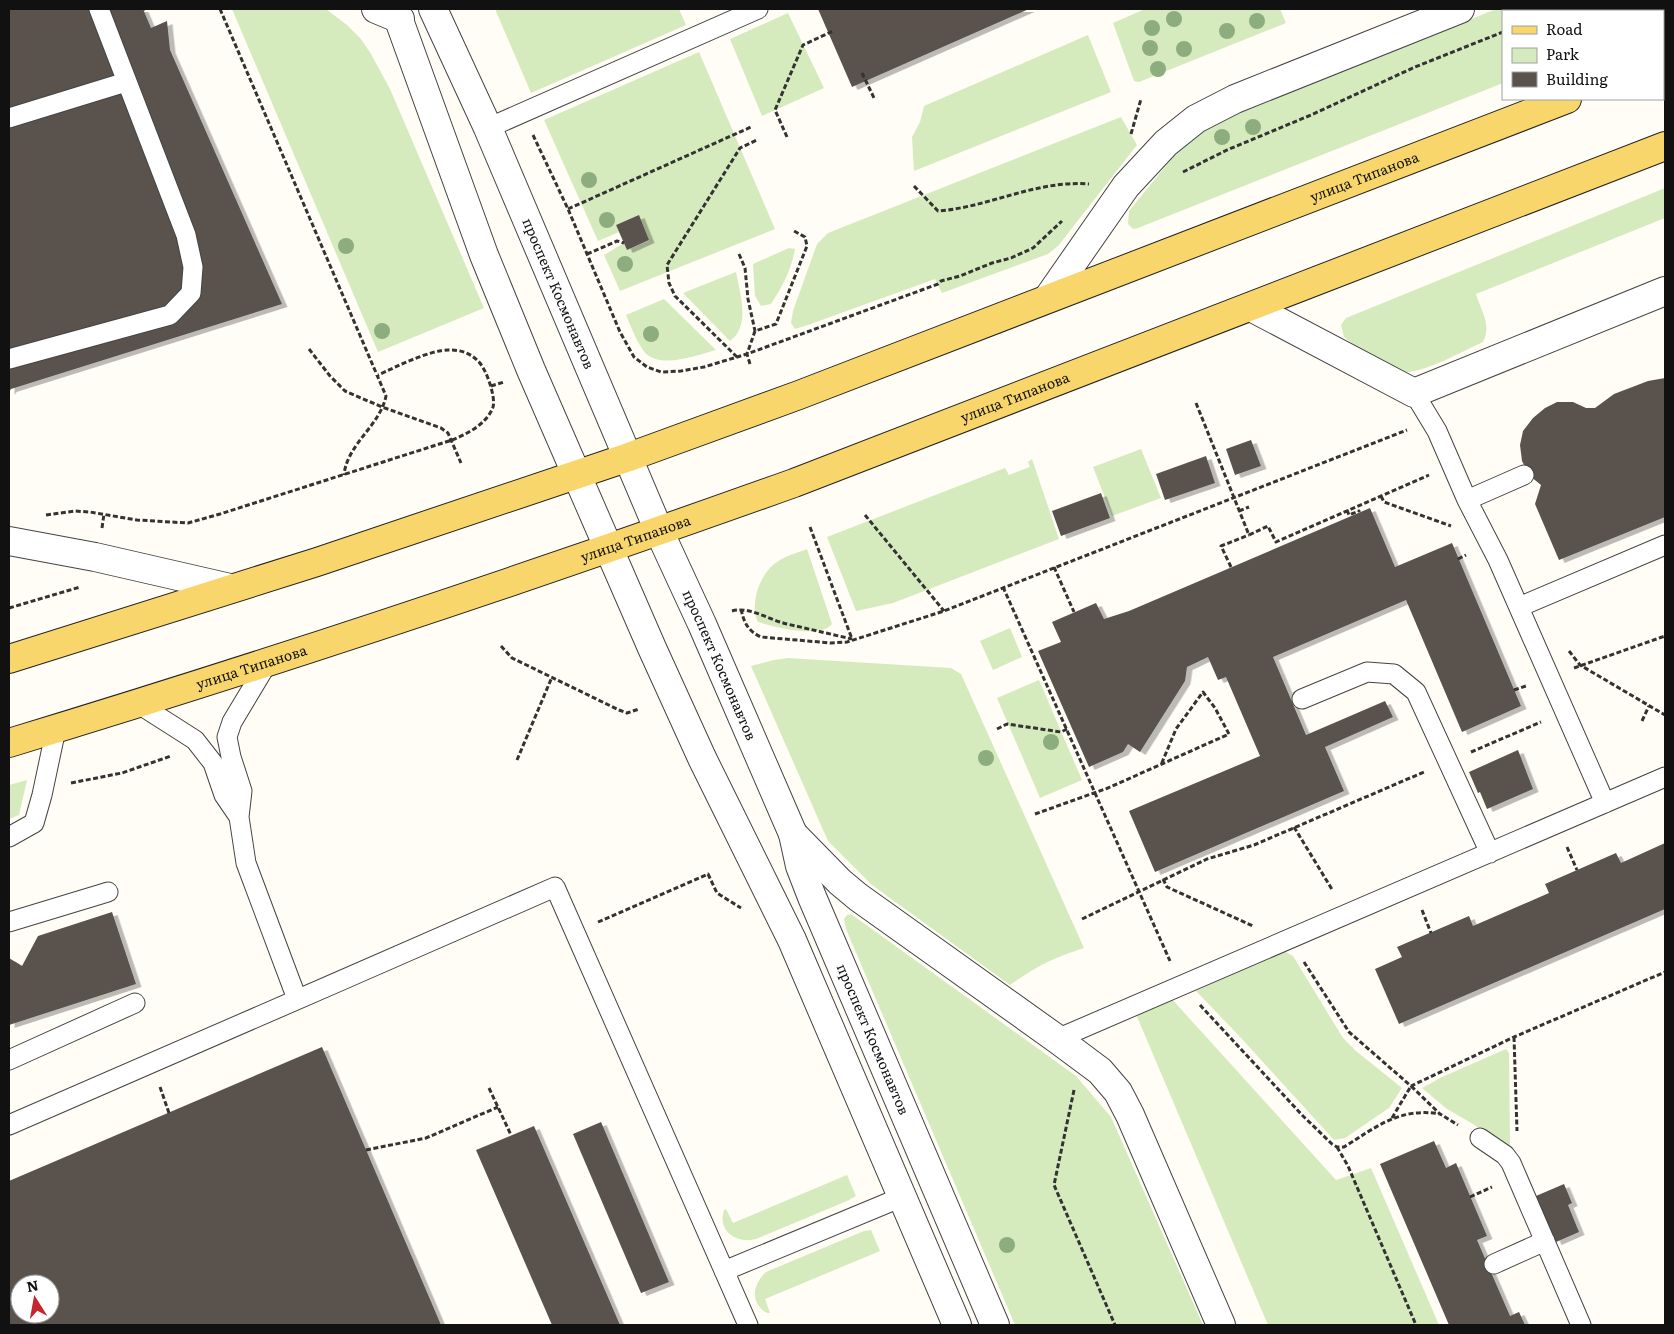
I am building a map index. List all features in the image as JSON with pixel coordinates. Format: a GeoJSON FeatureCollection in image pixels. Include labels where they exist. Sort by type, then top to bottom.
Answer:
{"type":"FeatureCollection","features":[{"type":"Feature","properties":{"kind":"main road","name":"улица Типанова"},"geometry":{"type":"LineString","coordinates":[[9,659],[317,562],[629,457],[799,395],[1564,100]]}},
{"type":"Feature","properties":{"kind":"main road","name":"улица Типанова"},"geometry":{"type":"LineString","coordinates":[[9,743],[268,662],[659,531],[794,483],[1665,146]]}},
{"type":"Feature","properties":{"kind":"street","name":"проспект Космонавтов"},"geometry":{"type":"LineString","coordinates":[[433,9],[488,128],[659,531],[705,631],[793,834],[800,866],[812,897],[996,1325]]}},
{"type":"Feature","properties":{"kind":"street"},"geometry":{"type":"LineString","coordinates":[[1048,298],[1126,186],[1166,143],[1196,119],[1235,100],[1460,9]]}},
{"type":"Feature","properties":{"kind":"street"},"geometry":{"type":"LineString","coordinates":[[390,12],[484,255],[531,370],[702,758],[792,940],[957,1325]]}},
{"type":"Feature","properties":{"kind":"street"},"geometry":{"type":"LineString","coordinates":[[1251,307],[1414,393],[1665,291]]}},
{"type":"Feature","properties":{"kind":"street"},"geometry":{"type":"LineString","coordinates":[[9,542],[95,557],[230,588]]}},
{"type":"Feature","properties":{"kind":"street"},"geometry":{"type":"LineString","coordinates":[[793,834],[840,882],[858,897],[1100,1071],[1118,1092],[1130,1115],[1221,1325]]}},
{"type":"Feature","properties":{"kind":"lane"},"geometry":{"type":"LineString","coordinates":[[9,359],[170,315],[191,293],[193,267],[186,235],[99,9]]}},
{"type":"Feature","properties":{"kind":"lane"},"geometry":{"type":"LineString","coordinates":[[488,128],[758,9]]}},
{"type":"Feature","properties":{"kind":"lane"},"geometry":{"type":"LineString","coordinates":[[9,118],[126,82]]}},
{"type":"Feature","properties":{"kind":"lane"},"geometry":{"type":"LineString","coordinates":[[1414,393],[1440,436],[1467,500],[1498,560],[1605,803]]}},
{"type":"Feature","properties":{"kind":"lane"},"geometry":{"type":"LineString","coordinates":[[1467,500],[1524,474]]}},
{"type":"Feature","properties":{"kind":"lane"},"geometry":{"type":"LineString","coordinates":[[1518,607],[1665,545]]}},
{"type":"Feature","properties":{"kind":"lane"},"geometry":{"type":"LineString","coordinates":[[268,662],[232,722],[227,737],[230,757],[242,791],[238,817],[246,863],[297,999]]}},
{"type":"Feature","properties":{"kind":"lane"},"geometry":{"type":"LineString","coordinates":[[1302,699],[1366,672],[1394,674],[1416,692],[1490,853]]}},
{"type":"Feature","properties":{"kind":"lane"},"geometry":{"type":"LineString","coordinates":[[137,703],[202,746],[213,763],[224,795],[238,817]]}},
{"type":"Feature","properties":{"kind":"lane"},"geometry":{"type":"LineString","coordinates":[[9,837],[34,824],[56,728]]}},
{"type":"Feature","properties":{"kind":"lane"},"geometry":{"type":"LineString","coordinates":[[1068,1047],[1182,985],[1665,777]]}},
{"type":"Feature","properties":{"kind":"lane"},"geometry":{"type":"LineString","coordinates":[[9,1125],[555,887],[748,1325]]}},
{"type":"Feature","properties":{"kind":"lane"},"geometry":{"type":"LineString","coordinates":[[9,922],[108,892]]}},
{"type":"Feature","properties":{"kind":"lane"},"geometry":{"type":"LineString","coordinates":[[9,1060],[135,1003]]}},
{"type":"Feature","properties":{"kind":"lane"},"geometry":{"type":"LineString","coordinates":[[1480,1138],[1505,1154],[1512,1163],[1581,1325]]}},
{"type":"Feature","properties":{"kind":"lane"},"geometry":{"type":"LineString","coordinates":[[724,1271],[902,1197]]}},
{"type":"Feature","properties":{"kind":"lane"},"geometry":{"type":"LineString","coordinates":[[1494,1264],[1545,1241]]}},
{"type":"Feature","properties":{"kind":"path"},"geometry":{"type":"LineString","coordinates":[[220,9],[386,396],[382,407],[352,451],[344,468],[344,475]]}},
{"type":"Feature","properties":{"kind":"path"},"geometry":{"type":"LineString","coordinates":[[787,137],[774,110],[803,45],[833,31]]}},
{"type":"Feature","properties":{"kind":"path"},"geometry":{"type":"LineString","coordinates":[[862,73],[875,100]]}},
{"type":"Feature","properties":{"kind":"path"},"geometry":{"type":"LineString","coordinates":[[1126,141],[1131,134],[1141,99]]}},
{"type":"Feature","properties":{"kind":"path"},"geometry":{"type":"LineString","coordinates":[[568,209],[751,127]]}},
{"type":"Feature","properties":{"kind":"path"},"geometry":{"type":"LineString","coordinates":[[533,134],[568,209],[620,332],[634,357],[647,367],[661,372],[681,372],[737,357],[938,284],[941,280],[960,276],[992,263],[1011,258],[1033,248],[1066,218]]}},
{"type":"Feature","properties":{"kind":"path"},"geometry":{"type":"LineString","coordinates":[[737,357],[675,296],[669,283],[667,265],[740,148],[757,140]]}},
{"type":"Feature","properties":{"kind":"path"},"geometry":{"type":"LineString","coordinates":[[914,186],[922,196]]}},
{"type":"Feature","properties":{"kind":"path"},"geometry":{"type":"LineString","coordinates":[[754,331],[776,324],[807,246],[804,237],[794,231]]}},
{"type":"Feature","properties":{"kind":"path"},"geometry":{"type":"LineString","coordinates":[[587,254],[617,241],[624,243]]}},
{"type":"Feature","properties":{"kind":"path"},"geometry":{"type":"LineString","coordinates":[[738,254],[744,268],[754,331],[746,354],[750,364]]}},
{"type":"Feature","properties":{"kind":"path"},"geometry":{"type":"LineString","coordinates":[[309,349],[330,376],[345,391],[382,407],[441,428],[448,433],[461,464]]}},
{"type":"Feature","properties":{"kind":"path"},"geometry":{"type":"LineString","coordinates":[[39,516],[75,511],[137,520],[188,522],[220,514],[466,435],[481,424],[492,408],[494,397],[479,361],[465,352],[448,349],[426,354],[378,375]]}},
{"type":"Feature","properties":{"kind":"path"},"geometry":{"type":"LineString","coordinates":[[1196,403],[1249,535]]}},
{"type":"Feature","properties":{"kind":"path"},"geometry":{"type":"LineString","coordinates":[[741,608],[746,624],[751,632],[762,637],[831,643],[852,640],[944,611],[1431,420]]}},
{"type":"Feature","properties":{"kind":"path"},"geometry":{"type":"LineString","coordinates":[[1231,567],[1221,546],[1268,526],[1276,542],[1435,473]]}},
{"type":"Feature","properties":{"kind":"path"},"geometry":{"type":"LineString","coordinates":[[1381,496],[1384,502],[1455,528]]}},
{"type":"Feature","properties":{"kind":"path"},"geometry":{"type":"LineString","coordinates":[[1239,511],[1249,507]]}},
{"type":"Feature","properties":{"kind":"path"},"geometry":{"type":"LineString","coordinates":[[1347,510],[1348,515],[1359,512]]}},
{"type":"Feature","properties":{"kind":"path"},"geometry":{"type":"LineString","coordinates":[[865,515],[944,611]]}},
{"type":"Feature","properties":{"kind":"path"},"geometry":{"type":"LineString","coordinates":[[810,527],[852,640]]}},
{"type":"Feature","properties":{"kind":"path"},"geometry":{"type":"LineString","coordinates":[[1458,559],[1466,556],[1464,549]]}},
{"type":"Feature","properties":{"kind":"path"},"geometry":{"type":"LineString","coordinates":[[1054,567],[1074,612]]}},
{"type":"Feature","properties":{"kind":"path"},"geometry":{"type":"LineString","coordinates":[[9,608],[84,586]]}},
{"type":"Feature","properties":{"kind":"path"},"geometry":{"type":"LineString","coordinates":[[1004,587],[1138,891],[1182,985],[1303,1116],[1337,1147],[1348,1166],[1416,1325]]}},
{"type":"Feature","properties":{"kind":"path"},"geometry":{"type":"LineString","coordinates":[[732,611],[741,608],[786,624],[810,628],[852,640]]}},
{"type":"Feature","properties":{"kind":"path"},"geometry":{"type":"LineString","coordinates":[[1549,676],[1665,636]]}},
{"type":"Feature","properties":{"kind":"path"},"geometry":{"type":"LineString","coordinates":[[501,646],[512,658],[627,713],[640,709]]}},
{"type":"Feature","properties":{"kind":"path"},"geometry":{"type":"LineString","coordinates":[[1580,666],[1665,716]]}},
{"type":"Feature","properties":{"kind":"path"},"geometry":{"type":"LineString","coordinates":[[517,760],[552,677]]}},
{"type":"Feature","properties":{"kind":"path"},"geometry":{"type":"LineString","coordinates":[[1036,814],[1095,794],[1161,765],[1229,734],[1215,708],[1203,692],[1176,729],[1161,765]]}},
{"type":"Feature","properties":{"kind":"path"},"geometry":{"type":"LineString","coordinates":[[1642,722],[1649,706]]}},
{"type":"Feature","properties":{"kind":"path"},"geometry":{"type":"LineString","coordinates":[[1082,919],[1207,858],[1254,844],[1565,712]]}},
{"type":"Feature","properties":{"kind":"path"},"geometry":{"type":"LineString","coordinates":[[997,729],[1007,724],[1061,732],[1067,729]]}},
{"type":"Feature","properties":{"kind":"path"},"geometry":{"type":"LineString","coordinates":[[42,795],[61,784],[122,773],[202,746]]}},
{"type":"Feature","properties":{"kind":"path"},"geometry":{"type":"LineString","coordinates":[[1294,827],[1347,914]]}},
{"type":"Feature","properties":{"kind":"path"},"geometry":{"type":"LineString","coordinates":[[575,932],[708,874],[717,893],[745,911]]}},
{"type":"Feature","properties":{"kind":"path"},"geometry":{"type":"LineString","coordinates":[[1163,879],[1167,887],[1285,941],[1295,948],[1349,1032],[1440,1114],[1480,1138]]}},
{"type":"Feature","properties":{"kind":"path"},"geometry":{"type":"LineString","coordinates":[[1392,1118],[1411,1086],[1514,1037],[1665,972]]}},
{"type":"Feature","properties":{"kind":"path"},"geometry":{"type":"LineString","coordinates":[[1512,1163],[1517,1146],[1514,1037]]}},
{"type":"Feature","properties":{"kind":"path"},"geometry":{"type":"LineString","coordinates":[[1068,1047],[1076,1076],[1054,1185],[1115,1325]]}},
{"type":"Feature","properties":{"kind":"path"},"geometry":{"type":"LineString","coordinates":[[489,1088],[511,1135]]}},
{"type":"Feature","properties":{"kind":"path"},"geometry":{"type":"LineString","coordinates":[[366,1150],[426,1138],[498,1107]]}},
{"type":"Feature","properties":{"kind":"path"},"geometry":{"type":"LineString","coordinates":[[1337,1147],[1344,1147],[1392,1118],[1421,1112],[1440,1114]]}},
{"type":"Feature","properties":{"kind":"green space"},"geometry":{"type":"Polygon","coordinates":[[[232,9],[326,9],[347,25],[361,39],[390,89],[484,308],[378,352],[232,9]]]}},
{"type":"Feature","properties":{"kind":"green space"},"geometry":{"type":"Polygon","coordinates":[[[495,9],[679,9],[686,25],[531,93],[495,9]]]}},
{"type":"Feature","properties":{"kind":"green space"},"geometry":{"type":"Polygon","coordinates":[[[1145,9],[1280,9],[1286,23],[1139,82],[1134,81],[1113,23],[1145,9]]]}},
{"type":"Feature","properties":{"kind":"green space"},"geometry":{"type":"Polygon","coordinates":[[[1496,9],[1665,9],[1664,18],[1664,10],[1502,10],[1502,83],[1133,229],[1128,224],[1129,211],[1173,157],[1191,139],[1217,122],[1496,9]]]}},
{"type":"Feature","properties":{"kind":"green space"},"geometry":{"type":"Polygon","coordinates":[[[788,13],[824,88],[762,116],[730,39],[788,13]]]}},
{"type":"Feature","properties":{"kind":"green space"},"geometry":{"type":"Polygon","coordinates":[[[1088,35],[1111,92],[914,171],[912,137],[920,122],[924,106],[1088,35]]]}},
{"type":"Feature","properties":{"kind":"green space"},"geometry":{"type":"Polygon","coordinates":[[[699,52],[775,229],[620,291],[604,255],[624,243],[627,250],[649,241],[639,216],[616,225],[619,232],[598,241],[544,120],[699,52]]]}},
{"type":"Feature","properties":{"kind":"green space"},"geometry":{"type":"Polygon","coordinates":[[[1121,117],[1137,145],[1058,246],[1048,254],[942,293],[935,279],[795,329],[791,323],[793,311],[817,244],[828,233],[1121,117]]]}},
{"type":"Feature","properties":{"kind":"green space"},"geometry":{"type":"Polygon","coordinates":[[[1665,188],[1665,218],[1476,294],[1486,324],[1483,342],[1452,357],[1427,368],[1404,373],[1395,372],[1377,362],[1344,337],[1341,325],[1346,318],[1665,188]]]}},
{"type":"Feature","properties":{"kind":"green space"},"geometry":{"type":"Polygon","coordinates":[[[789,248],[795,249],[786,278],[771,304],[761,306],[755,296],[753,264],[789,248]]]}},
{"type":"Feature","properties":{"kind":"green space"},"geometry":{"type":"Polygon","coordinates":[[[736,272],[742,318],[736,335],[730,341],[683,293],[736,272]]]}},
{"type":"Feature","properties":{"kind":"green space"},"geometry":{"type":"Polygon","coordinates":[[[664,299],[716,350],[688,358],[667,361],[649,356],[636,338],[626,315],[664,299]]]}},
{"type":"Feature","properties":{"kind":"green space"},"geometry":{"type":"Polygon","coordinates":[[[1141,449],[1161,498],[1112,516],[1093,467],[1141,449]]]}},
{"type":"Feature","properties":{"kind":"green space"},"geometry":{"type":"Polygon","coordinates":[[[1032,459],[1059,539],[893,603],[856,611],[827,537],[1005,468],[1009,475],[1030,467],[1028,462],[1032,459]]]}},
{"type":"Feature","properties":{"kind":"green space"},"geometry":{"type":"Polygon","coordinates":[[[807,549],[832,624],[818,631],[808,631],[786,629],[758,622],[755,607],[756,598],[761,581],[766,573],[780,560],[807,549]]]}},
{"type":"Feature","properties":{"kind":"green space"},"geometry":{"type":"Polygon","coordinates":[[[1010,628],[1022,657],[993,670],[980,641],[1010,628]]]}},
{"type":"Feature","properties":{"kind":"green space"},"geometry":{"type":"Polygon","coordinates":[[[788,658],[951,668],[961,674],[1084,948],[1046,963],[1010,985],[872,885],[828,841],[751,666],[788,658]]]}},
{"type":"Feature","properties":{"kind":"green space"},"geometry":{"type":"Polygon","coordinates":[[[1039,680],[1082,780],[1040,798],[997,698],[1039,680]]]}},
{"type":"Feature","properties":{"kind":"green space"},"geometry":{"type":"Polygon","coordinates":[[[27,780],[19,815],[9,819],[9,785],[27,780]]]}},
{"type":"Feature","properties":{"kind":"green space"},"geometry":{"type":"Polygon","coordinates":[[[851,914],[1076,1076],[1111,1117],[1203,1325],[1015,1325],[846,929],[844,919],[847,915],[851,914]]]}},
{"type":"Feature","properties":{"kind":"green space"},"geometry":{"type":"Polygon","coordinates":[[[1284,951],[1293,956],[1343,1038],[1356,1051],[1402,1088],[1389,1108],[1345,1138],[1334,1140],[1196,991],[1284,951]]]}},
{"type":"Feature","properties":{"kind":"green space"},"geometry":{"type":"Polygon","coordinates":[[[1170,997],[1336,1180],[1371,1168],[1439,1325],[1268,1325],[1135,1012],[1170,997]]]}},
{"type":"Feature","properties":{"kind":"green space"},"geometry":{"type":"Polygon","coordinates":[[[1506,1049],[1509,1053],[1510,1145],[1501,1144],[1473,1124],[1447,1109],[1422,1088],[1442,1077],[1506,1049]]]}},
{"type":"Feature","properties":{"kind":"green space"},"geometry":{"type":"Polygon","coordinates":[[[847,1175],[856,1196],[756,1239],[742,1240],[736,1238],[730,1235],[723,1225],[724,1210],[726,1209],[733,1223],[847,1175]]]}},
{"type":"Feature","properties":{"kind":"green space"},"geometry":{"type":"Polygon","coordinates":[[[871,1230],[880,1251],[765,1299],[770,1313],[761,1309],[757,1304],[755,1299],[756,1288],[766,1272],[864,1231],[871,1230]]]}},
{"type":"Feature","properties":{"kind":"building"},"geometry":{"type":"Polygon","coordinates":[[[9,9],[143,9],[151,28],[167,21],[170,50],[282,304],[11,389],[9,392],[9,9]]]}},
{"type":"Feature","properties":{"kind":"building"},"geometry":{"type":"Polygon","coordinates":[[[818,9],[1029,9],[852,87],[818,9]]]}},
{"type":"Feature","properties":{"kind":"building"},"geometry":{"type":"Polygon","coordinates":[[[639,215],[649,240],[627,250],[616,225],[639,215]]]}},
{"type":"Feature","properties":{"kind":"building"},"geometry":{"type":"Polygon","coordinates":[[[1665,378],[1665,517],[1559,560],[1535,504],[1541,485],[1530,476],[1522,461],[1520,445],[1523,431],[1533,418],[1545,408],[1557,402],[1573,402],[1586,408],[1595,408],[1614,394],[1648,381],[1665,378]]]}},
{"type":"Feature","properties":{"kind":"building"},"geometry":{"type":"Polygon","coordinates":[[[1251,440],[1261,466],[1235,475],[1226,449],[1251,440]]]}},
{"type":"Feature","properties":{"kind":"building"},"geometry":{"type":"Polygon","coordinates":[[[1206,456],[1215,483],[1165,500],[1156,474],[1206,456]]]}},
{"type":"Feature","properties":{"kind":"building"},"geometry":{"type":"Polygon","coordinates":[[[1101,493],[1110,518],[1061,536],[1052,511],[1101,493]]]}},
{"type":"Feature","properties":{"kind":"building"},"geometry":{"type":"Polygon","coordinates":[[[1370,508],[1395,567],[1452,543],[1521,706],[1462,732],[1406,600],[1273,657],[1306,735],[1385,701],[1393,717],[1325,747],[1344,791],[1155,872],[1129,811],[1260,756],[1226,677],[1218,680],[1208,657],[1187,667],[1185,681],[1140,752],[1128,744],[1123,752],[1089,767],[1038,651],[1061,642],[1052,622],[1096,603],[1104,619],[1129,611],[1370,508]]]}},
{"type":"Feature","properties":{"kind":"building"},"geometry":{"type":"Polygon","coordinates":[[[1518,750],[1533,789],[1487,809],[1469,772],[1518,750]]]}},
{"type":"Feature","properties":{"kind":"building"},"geometry":{"type":"Polygon","coordinates":[[[1665,843],[1665,909],[1399,1024],[1375,969],[1402,957],[1397,947],[1469,916],[1473,926],[1549,893],[1545,884],[1616,853],[1621,863],[1665,843]]]}},
{"type":"Feature","properties":{"kind":"building"},"geometry":{"type":"Polygon","coordinates":[[[112,912],[136,984],[9,1025],[9,958],[22,966],[38,936],[112,912]]]}},
{"type":"Feature","properties":{"kind":"building"},"geometry":{"type":"Polygon","coordinates":[[[322,1047],[441,1325],[9,1325],[9,1181],[322,1047]]]}},
{"type":"Feature","properties":{"kind":"building"},"geometry":{"type":"Polygon","coordinates":[[[601,1122],[669,1282],[641,1293],[573,1134],[601,1122]]]}},
{"type":"Feature","properties":{"kind":"building"},"geometry":{"type":"Polygon","coordinates":[[[534,1126],[620,1325],[552,1325],[476,1150],[534,1126]]]}},
{"type":"Feature","properties":{"kind":"building"},"geometry":{"type":"Polygon","coordinates":[[[1434,1141],[1446,1168],[1456,1163],[1487,1236],[1477,1240],[1510,1316],[1519,1312],[1525,1325],[1449,1325],[1380,1164],[1434,1141]]]}},
{"type":"Feature","properties":{"kind":"building"},"geometry":{"type":"Polygon","coordinates":[[[1564,1184],[1572,1203],[1568,1205],[1579,1232],[1556,1242],[1536,1196],[1564,1184]]]}}]}
